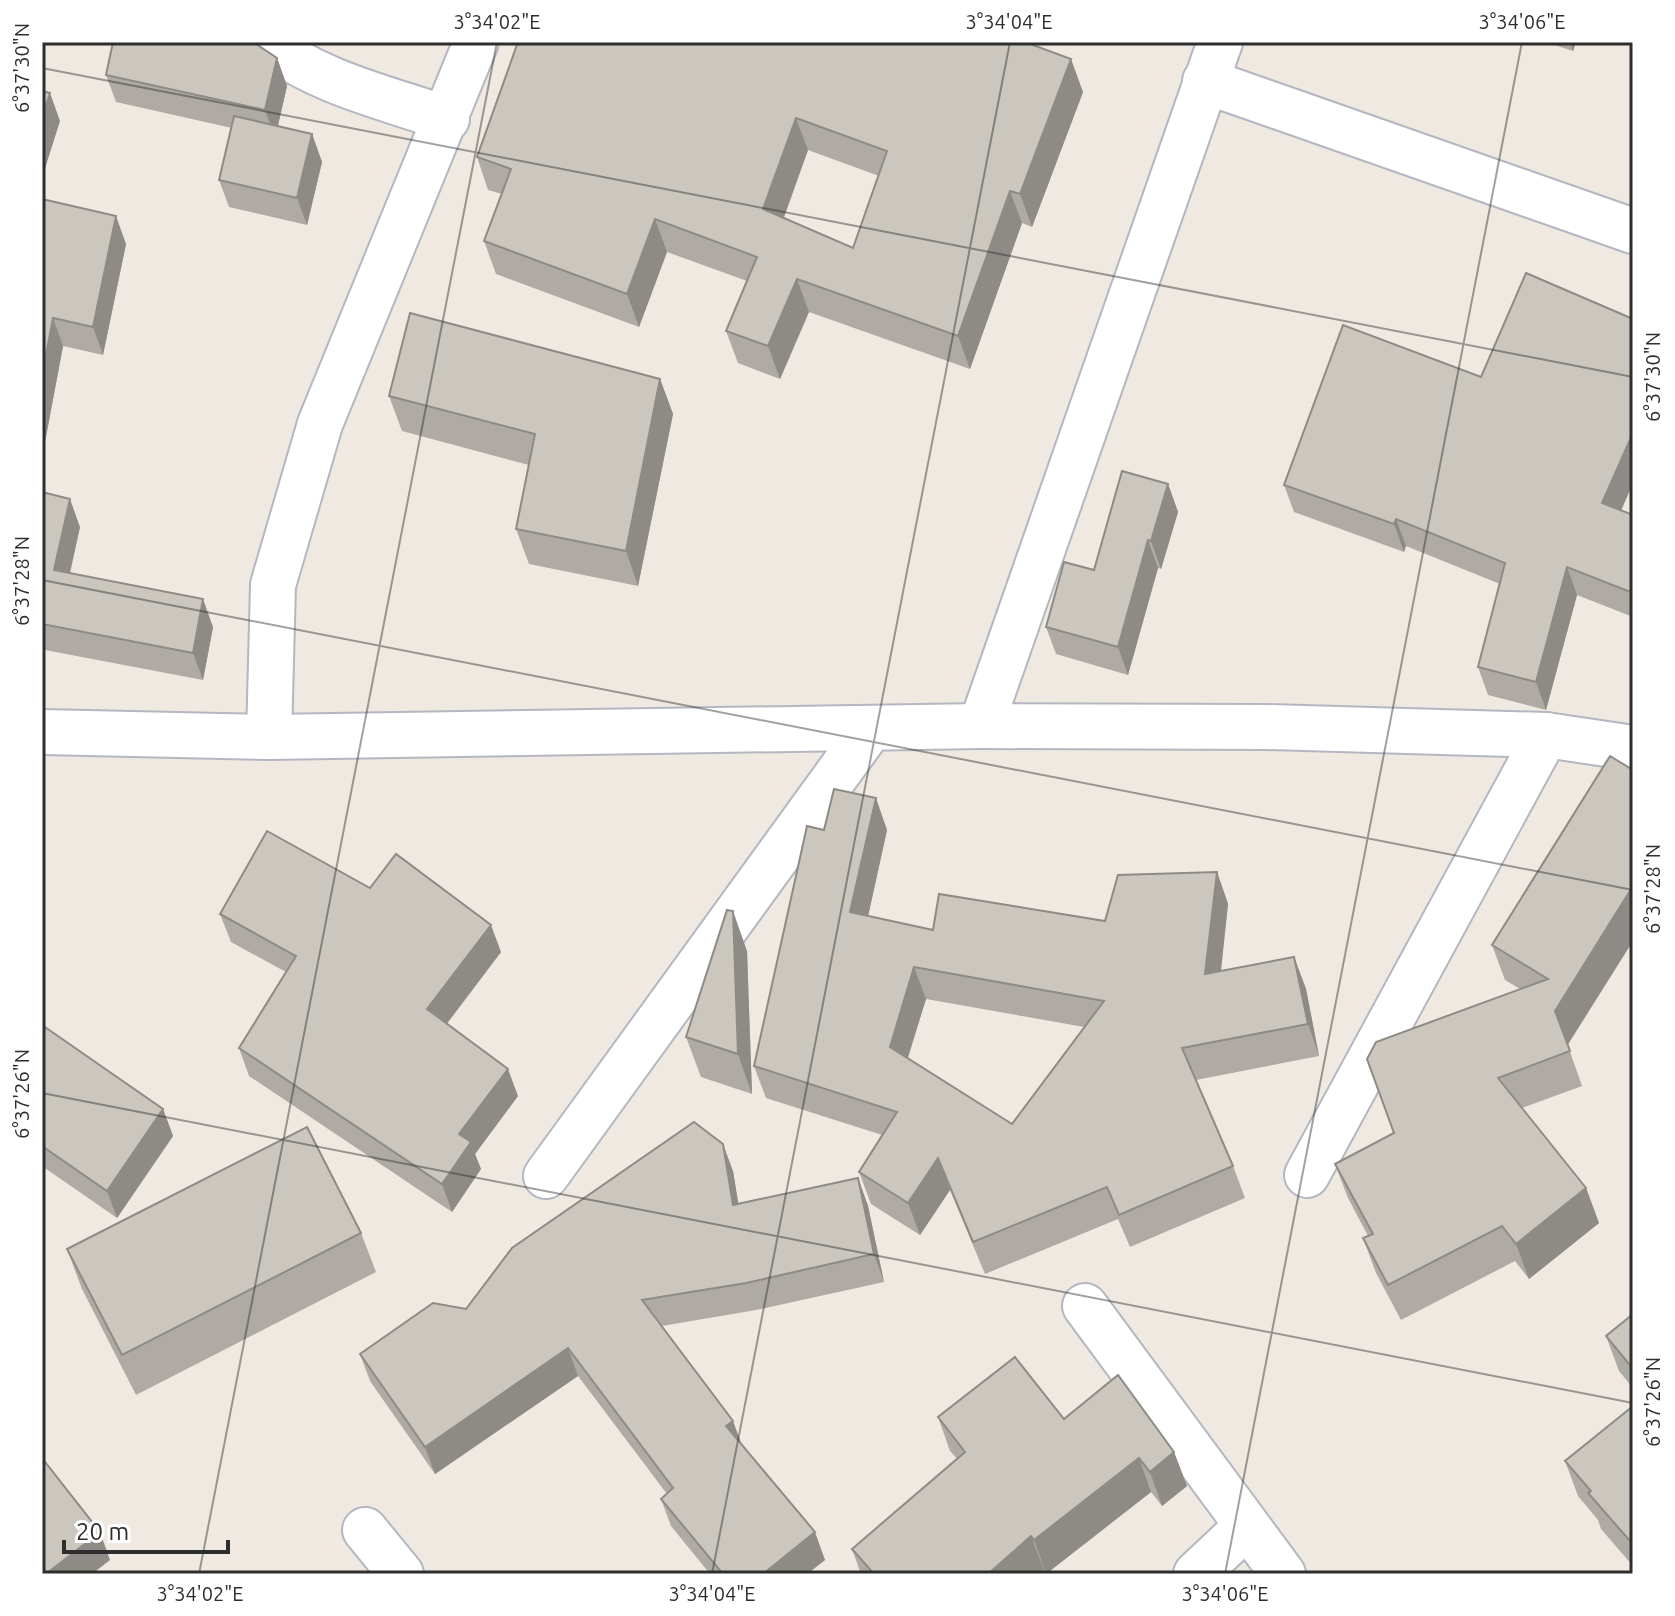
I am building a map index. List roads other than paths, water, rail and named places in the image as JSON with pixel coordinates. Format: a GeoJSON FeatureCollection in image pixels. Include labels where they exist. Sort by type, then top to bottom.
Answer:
{"type":"FeatureCollection","features":[{"type":"Feature","properties":{"kind":"street"},"geometry":{"type":"LineString","coordinates":[[266,42],[288,59],[447,119]]}},
{"type":"Feature","properties":{"kind":"street"},"geometry":{"type":"LineString","coordinates":[[269,737],[273,585],[320,424],[476,42]]}},
{"type":"Feature","properties":{"kind":"street"},"geometry":{"type":"LineString","coordinates":[[981,726],[1213,61],[1633,231]]}},
{"type":"Feature","properties":{"kind":"street"},"geometry":{"type":"LineString","coordinates":[[43,734],[269,737],[981,726],[1266,727],[1546,735],[1633,748]]}},
{"type":"Feature","properties":{"kind":"street"},"geometry":{"type":"LineString","coordinates":[[546,1176],[870,729]]}},
{"type":"Feature","properties":{"kind":"street"},"geometry":{"type":"LineString","coordinates":[[1307,1175],[1546,735]]}},
{"type":"Feature","properties":{"kind":"street"},"geometry":{"type":"LineString","coordinates":[[1085,1306],[1283,1574]]}},
{"type":"Feature","properties":{"kind":"street"},"geometry":{"type":"LineString","coordinates":[[1196,1574],[1246,1527]]}},
{"type":"Feature","properties":{"kind":"street"},"geometry":{"type":"LineString","coordinates":[[365,1530],[401,1574]]}}]}
